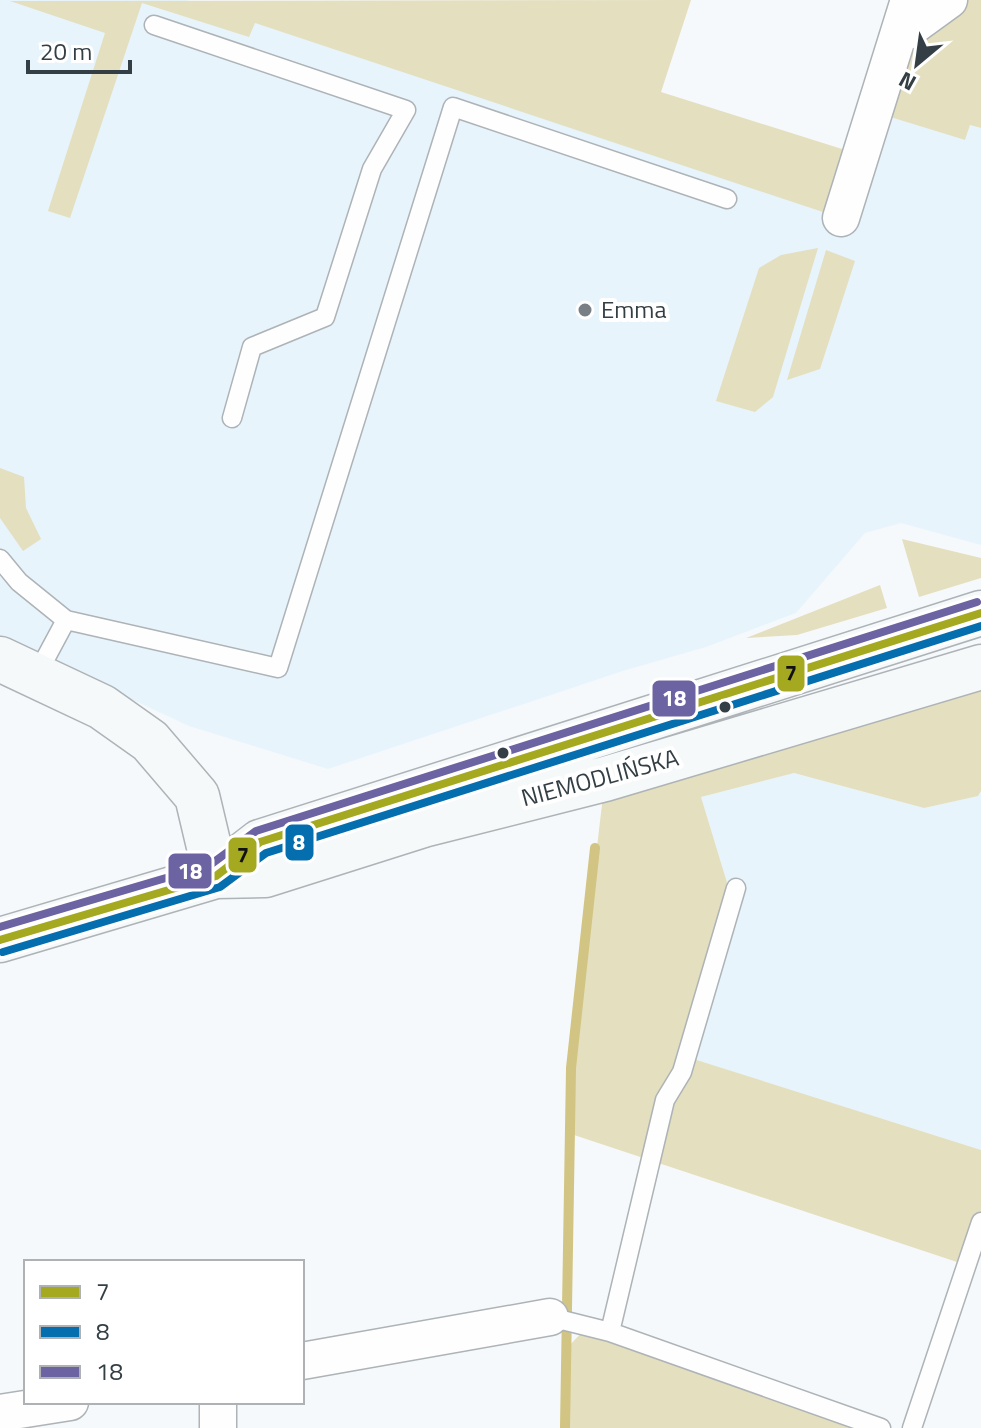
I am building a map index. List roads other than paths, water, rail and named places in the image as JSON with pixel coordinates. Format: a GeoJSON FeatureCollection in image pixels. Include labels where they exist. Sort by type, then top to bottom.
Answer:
{"type":"FeatureCollection","features":[{"type":"Feature","properties":{"kind":"main road","name":"NIEMODLIŃSKA"},"geometry":{"type":"LineString","coordinates":[[216,876],[260,842],[981,613]]}},
{"type":"Feature","properties":{"kind":"main road"},"geometry":{"type":"LineString","coordinates":[[18,667],[102,707],[150,741],[176,807],[216,876]]}},
{"type":"Feature","properties":{"kind":"main road","name":"NIEMODLIŃSKA"},"geometry":{"type":"LineString","coordinates":[[0,940],[216,876],[265,875],[423,825],[653,766],[981,667]]}},
{"type":"Feature","properties":{"kind":"street"},"geometry":{"type":"LineString","coordinates":[[841,218],[909,0]]}},
{"type":"Feature","properties":{"kind":"street"},"geometry":{"type":"LineString","coordinates":[[898,37],[949,0]]}},
{"type":"Feature","properties":{"kind":"street"},"geometry":{"type":"LineString","coordinates":[[304,1361],[550,1317]]}},
{"type":"Feature","properties":{"kind":"street"},"geometry":{"type":"LineString","coordinates":[[0,1413],[57,1404]]}},
{"type":"Feature","properties":{"kind":"street"},"geometry":{"type":"LineString","coordinates":[[218,1404],[218,1428]]}},
{"type":"Feature","properties":{"kind":"lane"},"geometry":{"type":"LineString","coordinates":[[154,25],[406,110],[372,169],[325,317],[252,347],[232,418]]}},
{"type":"Feature","properties":{"kind":"lane"},"geometry":{"type":"LineString","coordinates":[[0,559],[19,582],[66,620],[278,668],[453,107],[727,199]]}},
{"type":"Feature","properties":{"kind":"lane"},"geometry":{"type":"LineString","coordinates":[[18,667],[66,620]]}},
{"type":"Feature","properties":{"kind":"lane"},"geometry":{"type":"LineString","coordinates":[[610,1332],[665,1100],[682,1072],[736,888]]}},
{"type":"Feature","properties":{"kind":"lane"},"geometry":{"type":"LineString","coordinates":[[912,1428],[981,1222]]}},
{"type":"Feature","properties":{"kind":"lane"},"geometry":{"type":"LineString","coordinates":[[550,1317],[610,1332],[881,1428]]}},
{"type":"Feature","properties":{"kind":"waterway"},"geometry":{"type":"LineString","coordinates":[[565,1428],[571,1068],[595,848]]}},
{"type":"Feature","properties":{"kind":"place","name":"Emma"},"geometry":{"type":"Point","coordinates":[585,310]}}]}
